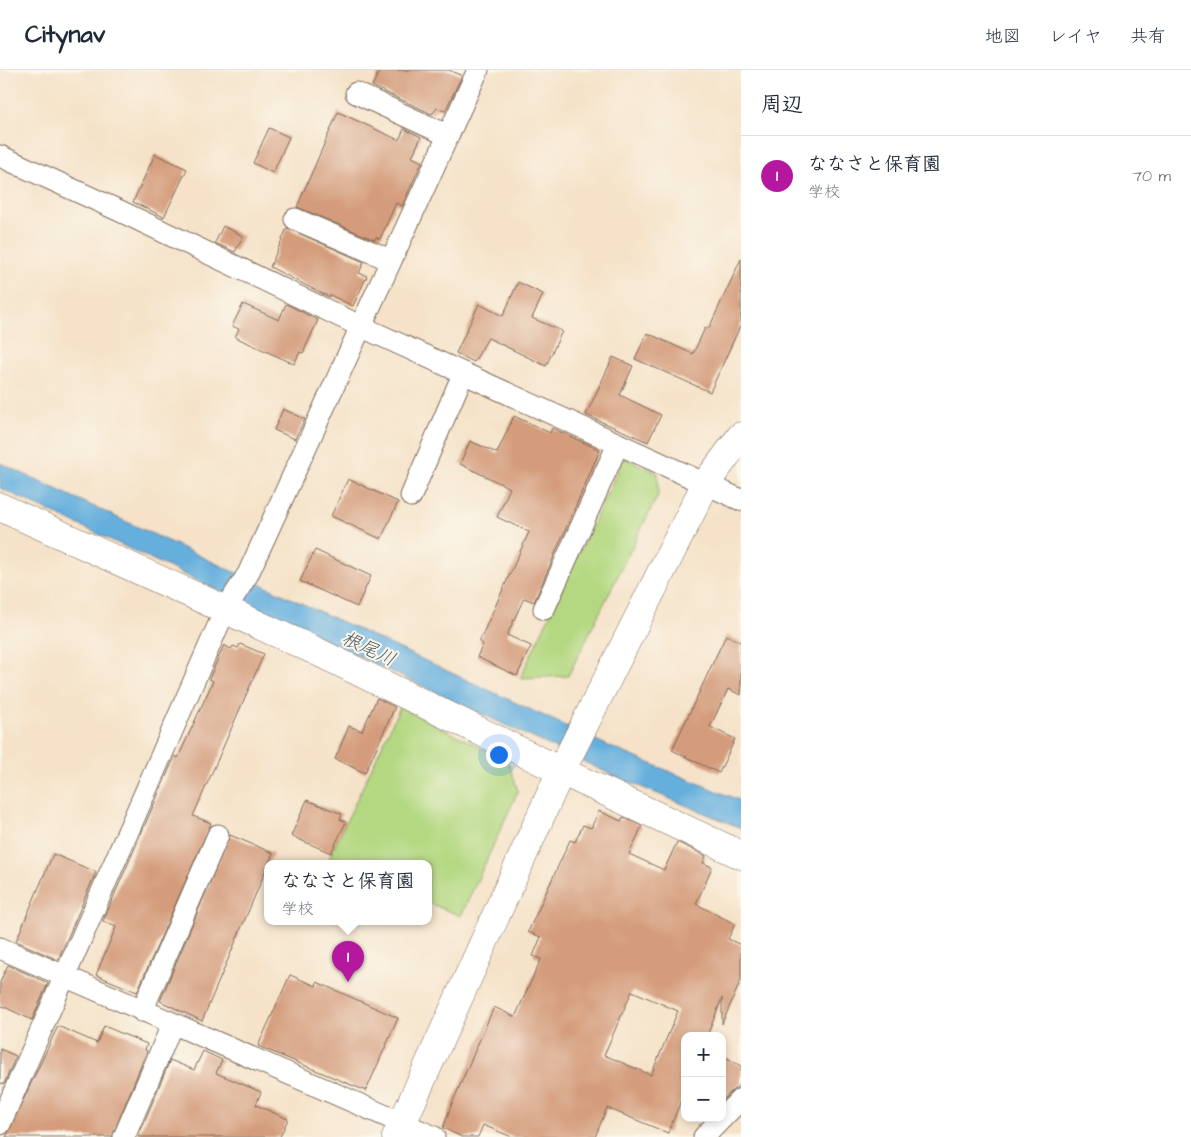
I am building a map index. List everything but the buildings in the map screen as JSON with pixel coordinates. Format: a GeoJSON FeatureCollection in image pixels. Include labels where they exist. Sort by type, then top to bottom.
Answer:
{"type":"FeatureCollection","features":[{"type":"Feature","properties":{"kind":"street"},"geometry":{"type":"LineString","coordinates":[[0,1124],[229,604],[248,574],[478,70]]}},
{"type":"Feature","properties":{"kind":"street"},"geometry":{"type":"LineString","coordinates":[[356,92],[447,135]]}},
{"type":"Feature","properties":{"kind":"street"},"geometry":{"type":"LineString","coordinates":[[0,156],[360,326],[741,500]]}},
{"type":"Feature","properties":{"kind":"street"},"geometry":{"type":"LineString","coordinates":[[295,219],[390,260]]}},
{"type":"Feature","properties":{"kind":"street"},"geometry":{"type":"LineString","coordinates":[[411,496],[464,374]]}},
{"type":"Feature","properties":{"kind":"street"},"geometry":{"type":"LineString","coordinates":[[399,1130],[564,765],[706,483],[741,436]]}},
{"type":"Feature","properties":{"kind":"street"},"geometry":{"type":"LineString","coordinates":[[544,609],[618,444]]}},
{"type":"Feature","properties":{"kind":"street"},"geometry":{"type":"LineString","coordinates":[[0,508],[229,604],[318,652],[564,765],[741,854]]}},
{"type":"Feature","properties":{"kind":"street"},"geometry":{"type":"LineString","coordinates":[[142,1011],[218,835]]}},
{"type":"Feature","properties":{"kind":"street"},"geometry":{"type":"LineString","coordinates":[[0,948],[142,1011],[399,1130],[434,1137]]}},
{"type":"Feature","properties":{"kind":"street"},"geometry":{"type":"LineString","coordinates":[[124,1137],[172,1025]]}},
{"type":"Feature","properties":{"kind":"street"},"geometry":{"type":"LineString","coordinates":[[726,1114],[741,1099]]}},
{"type":"Feature","properties":{"kind":"street"},"geometry":{"type":"LineString","coordinates":[[704,1137],[718,1122]]}},
{"type":"Feature","properties":{"kind":"green space"},"geometry":{"type":"Polygon","coordinates":[[[624,458],[658,473],[658,495],[568,676],[520,678],[624,458]]]}},
{"type":"Feature","properties":{"kind":"green space"},"geometry":{"type":"Polygon","coordinates":[[[400,707],[508,761],[518,791],[461,916],[432,905],[432,860],[328,860],[400,707]]]}},
{"type":"Feature","properties":{"kind":"water","name":"根尾川"},"geometry":{"type":"Polygon","coordinates":[[[0,463],[613,748],[741,801],[741,828],[612,775],[0,488],[0,463]]]}},
{"type":"Feature","properties":{"kind":"place","name":"ななさと保育園"},"geometry":{"type":"Point","coordinates":[348,982]}}]}
